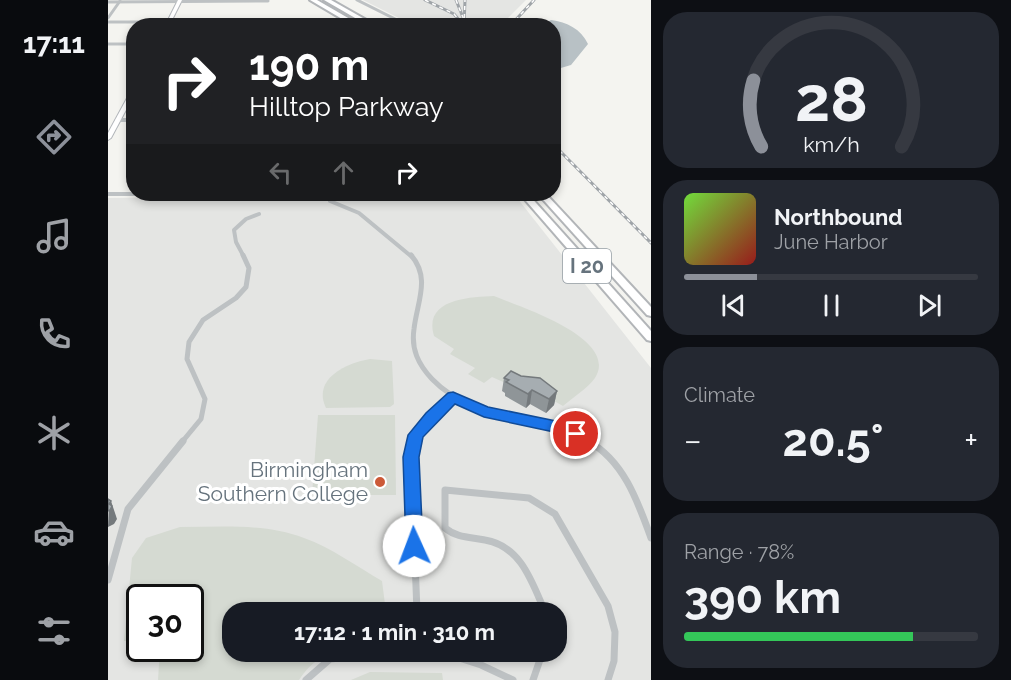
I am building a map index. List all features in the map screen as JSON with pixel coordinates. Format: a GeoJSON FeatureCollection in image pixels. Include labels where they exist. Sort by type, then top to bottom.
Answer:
{"type":"FeatureCollection","features":[{"type":"Feature","properties":{"kind":"highway"},"geometry":{"type":"LineString","coordinates":[[313,0],[345,18]]}},
{"type":"Feature","properties":{"kind":"highway"},"geometry":{"type":"LineString","coordinates":[[327,0],[360,18]]}},
{"type":"Feature","properties":{"kind":"highway","name":"I 20"},"geometry":{"type":"LineString","coordinates":[[530,201],[651,338]]}},
{"type":"Feature","properties":{"kind":"highway","name":"I 20"},"geometry":{"type":"LineString","coordinates":[[548,201],[651,313]]}},
{"type":"Feature","properties":{"kind":"street"},"geometry":{"type":"LineString","coordinates":[[357,0],[393,18]]}},
{"type":"Feature","properties":{"kind":"street"},"geometry":{"type":"LineString","coordinates":[[120,1],[108,20],[126,21]]}},
{"type":"Feature","properties":{"kind":"street"},"geometry":{"type":"LineString","coordinates":[[171,18],[180,1]]}},
{"type":"Feature","properties":{"kind":"street"},"geometry":{"type":"LineString","coordinates":[[108,2],[268,2]]}},
{"type":"Feature","properties":{"kind":"street"},"geometry":{"type":"LineString","coordinates":[[108,44],[126,44]]}},
{"type":"Feature","properties":{"kind":"street"},"geometry":{"type":"LineString","coordinates":[[108,138],[110,130],[126,103]]}},
{"type":"Feature","properties":{"kind":"street"},"geometry":{"type":"LineString","coordinates":[[117,120],[126,120]]}},
{"type":"Feature","properties":{"kind":"street"},"geometry":{"type":"LineString","coordinates":[[108,194],[126,194]]}},
{"type":"Feature","properties":{"kind":"street"},"geometry":{"type":"LineString","coordinates":[[330,201],[355,208],[402,248],[418,265],[422,273],[423,284],[412,335],[413,352],[418,363],[433,381],[453,397],[484,412],[556,426],[597,446],[624,475],[651,538]]}},
{"type":"Feature","properties":{"kind":"street"},"geometry":{"type":"LineString","coordinates":[[108,580],[128,509],[201,419],[205,399],[203,389],[187,359],[189,342],[203,320],[236,298],[246,287],[249,268],[233,240],[232,232],[238,222],[259,214]]}},
{"type":"Feature","properties":{"kind":"street"},"geometry":{"type":"LineString","coordinates":[[417,602],[411,457],[416,435],[431,417],[453,397]]}},
{"type":"Feature","properties":{"kind":"street"},"geometry":{"type":"LineString","coordinates":[[540,602],[522,561],[508,547],[493,541],[454,537],[445,528],[445,490],[529,498],[555,514],[608,606],[615,632],[614,661],[608,680]]}},
{"type":"Feature","properties":{"kind":"street"},"geometry":{"type":"LineString","coordinates":[[306,680],[315,669],[327,662]]}},
{"type":"Feature","properties":{"kind":"street"},"geometry":{"type":"LineString","coordinates":[[472,662],[513,680]]}},
{"type":"Feature","properties":{"kind":"street"},"geometry":{"type":"LineString","coordinates":[[533,680],[539,662]]}},
{"type":"Feature","properties":{"kind":"shaded area"},"geometry":{"type":"Polygon","coordinates":[[[363,0],[526,0],[508,18],[399,18],[363,0]]]}},
{"type":"Feature","properties":{"kind":"shaded area"},"geometry":{"type":"Polygon","coordinates":[[[561,22],[582,34],[588,44],[571,65],[561,68],[561,22]]]}},
{"type":"Feature","properties":{"kind":"shaded area","name":"Birmingham Southern College"},"geometry":{"type":"Polygon","coordinates":[[[108,198],[126,198],[126,201],[520,201],[651,368],[651,680],[108,680],[108,198]]]}},
{"type":"Feature","properties":{"kind":"shaded area"},"geometry":{"type":"Polygon","coordinates":[[[494,296],[544,316],[581,337],[593,350],[599,363],[592,382],[563,406],[518,381],[512,386],[492,377],[484,383],[468,374],[475,368],[450,354],[454,349],[434,336],[432,324],[435,314],[450,302],[473,297],[494,296]]]}},
{"type":"Feature","properties":{"kind":"shaded area"},"geometry":{"type":"Polygon","coordinates":[[[370,359],[392,361],[394,404],[390,407],[326,408],[323,398],[327,381],[351,364],[370,359]]]}},
{"type":"Feature","properties":{"kind":"shaded area"},"geometry":{"type":"Polygon","coordinates":[[[318,415],[395,415],[396,495],[312,495],[318,415]]]}},
{"type":"Feature","properties":{"kind":"shaded area"},"geometry":{"type":"Polygon","coordinates":[[[180,527],[258,528],[289,533],[334,552],[382,581],[385,602],[222,602],[222,662],[316,662],[299,680],[158,680],[159,662],[204,662],[204,584],[129,584],[132,558],[146,538],[180,527]]]}},
{"type":"Feature","properties":{"kind":"shaded area"},"geometry":{"type":"Polygon","coordinates":[[[370,672],[442,673],[443,680],[351,680],[370,672]]]}},
{"type":"Feature","properties":{"kind":"building"},"geometry":{"type":"Polygon","coordinates":[[[511,371],[521,376],[540,378],[557,391],[549,399],[532,390],[528,394],[506,382],[509,380],[504,378],[511,371]]]}},
{"type":"Feature","properties":{"kind":"building"},"geometry":{"type":"Polygon","coordinates":[[[108,499],[112,506],[108,511],[108,499]]]}},
{"type":"Feature","properties":{"kind":"railway"},"geometry":{"type":"LineString","coordinates":[[425,0],[454,14],[457,18]]}},
{"type":"Feature","properties":{"kind":"railway"},"geometry":{"type":"LineString","coordinates":[[456,0],[463,18]]}},
{"type":"Feature","properties":{"kind":"railway"},"geometry":{"type":"LineString","coordinates":[[464,18],[465,0]]}},
{"type":"Feature","properties":{"kind":"railway"},"geometry":{"type":"LineString","coordinates":[[517,18],[534,0]]}},
{"type":"Feature","properties":{"kind":"railway"},"geometry":{"type":"LineString","coordinates":[[561,152],[651,243]]}},
{"type":"Feature","properties":{"kind":"place","name":"Birmingham Southern College"},"geometry":{"type":"Point","coordinates":[380,482]}},
{"type":"Feature","properties":{"kind":"route"},"geometry":{"type":"LineString","coordinates":[[414,546],[411,457],[416,435],[431,417],[453,397],[484,412],[556,426],[576,434]]}}]}
